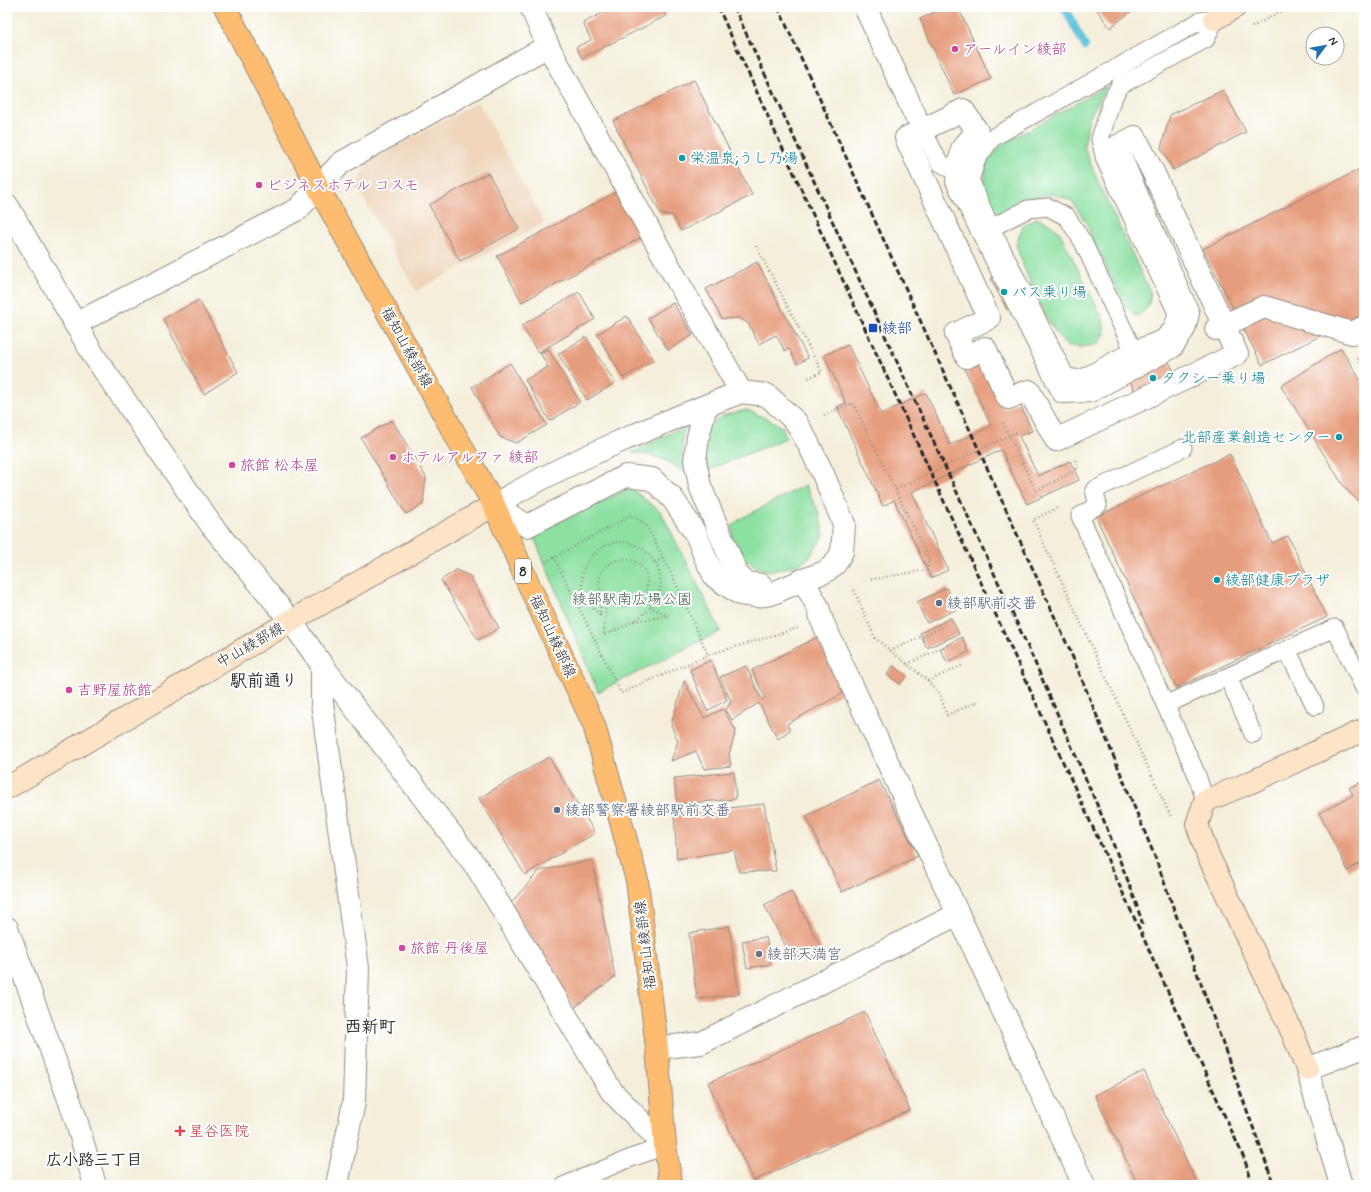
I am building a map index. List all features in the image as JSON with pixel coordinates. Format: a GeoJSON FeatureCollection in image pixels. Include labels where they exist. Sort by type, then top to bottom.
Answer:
{"type":"FeatureCollection","features":[{"type":"Feature","properties":{"kind":"main road","name":"福知山綾部線"},"geometry":{"type":"LineString","coordinates":[[225,7],[318,187],[494,505],[531,590],[594,725],[637,880],[658,1048],[665,1146],[671,1185]]}},
{"type":"Feature","properties":{"kind":"main road"},"geometry":{"type":"LineString","coordinates":[[1214,19],[1235,7]]}},
{"type":"Feature","properties":{"kind":"main road","name":"中山綾部線"},"geometry":{"type":"LineString","coordinates":[[7,788],[291,621],[494,505]]}},
{"type":"Feature","properties":{"kind":"main road"},"geometry":{"type":"LineString","coordinates":[[1307,1069],[1293,1034],[1207,853],[1197,824],[1205,801],[1249,783],[1364,730]]}},
{"type":"Feature","properties":{"kind":"street"},"geometry":{"type":"LineString","coordinates":[[531,7],[548,46],[673,273],[741,392]]}},
{"type":"Feature","properties":{"kind":"street"},"geometry":{"type":"LineString","coordinates":[[865,7],[919,122]]}},
{"type":"Feature","properties":{"kind":"street"},"geometry":{"type":"LineString","coordinates":[[75,324],[298,209],[341,163],[548,46]]}},
{"type":"Feature","properties":{"kind":"street"},"geometry":{"type":"LineString","coordinates":[[963,110],[977,132],[962,150],[964,177],[957,181],[1063,392],[1090,391],[1172,347],[1184,329],[1188,313],[1116,147],[1135,137],[1154,174],[1220,327],[1237,354],[1056,440],[1029,391],[1008,398],[986,348],[967,357],[956,334],[989,318],[906,138],[919,122],[963,110]]}},
{"type":"Feature","properties":{"kind":"street"},"geometry":{"type":"LineString","coordinates":[[7,205],[94,356],[212,526],[291,621],[322,665],[478,869],[612,1092],[665,1146]]}},
{"type":"Feature","properties":{"kind":"street"},"geometry":{"type":"LineString","coordinates":[[1220,327],[1264,307],[1352,333],[1364,326]]}},
{"type":"Feature","properties":{"kind":"street"},"geometry":{"type":"LineString","coordinates":[[741,392],[767,395],[796,422],[820,468],[844,524],[842,552],[835,564],[825,572],[796,582],[771,594],[756,596],[740,594],[715,577],[697,536],[673,499],[652,479],[626,476],[527,526],[494,505],[588,456],[706,406],[741,392]]}},
{"type":"Feature","properties":{"kind":"street"},"geometry":{"type":"LineString","coordinates":[[706,406],[698,437],[695,460],[700,486],[737,574],[746,583],[767,586],[796,582]]}},
{"type":"Feature","properties":{"kind":"street"},"geometry":{"type":"LineString","coordinates":[[796,582],[818,607],[822,621],[1084,1185]]}},
{"type":"Feature","properties":{"kind":"street"},"geometry":{"type":"LineString","coordinates":[[322,665],[322,702],[358,968],[354,1102],[337,1185]]}},
{"type":"Feature","properties":{"kind":"street"},"geometry":{"type":"LineString","coordinates":[[658,1048],[701,1043],[958,914]]}},
{"type":"Feature","properties":{"kind":"street"},"geometry":{"type":"LineString","coordinates":[[7,928],[75,1116],[96,1185]]}},
{"type":"Feature","properties":{"kind":"street"},"geometry":{"type":"LineString","coordinates":[[1341,1185],[1307,1069],[1364,1047]]}},
{"type":"Feature","properties":{"kind":"lane"},"geometry":{"type":"LineString","coordinates":[[919,122],[939,162],[964,177],[1066,377],[1081,379],[1133,350],[1162,339],[1173,328],[1177,313],[1105,160],[1100,139],[1111,103],[1119,86],[1206,39],[1214,19],[1200,21],[992,138],[964,177]]}},
{"type":"Feature","properties":{"kind":"lane"},"geometry":{"type":"LineString","coordinates":[[991,228],[1028,209],[1048,207],[1067,217],[1083,242],[1133,350]]}},
{"type":"Feature","properties":{"kind":"lane"},"geometry":{"type":"LineString","coordinates":[[1183,448],[1094,490],[1098,505],[1080,516],[1197,775],[1205,801]]}},
{"type":"Feature","properties":{"kind":"lane"},"geometry":{"type":"LineString","coordinates":[[1165,705],[1335,628],[1364,688]]}},
{"type":"Feature","properties":{"kind":"lane"},"geometry":{"type":"LineString","coordinates":[[1287,650],[1315,706]]}},
{"type":"Feature","properties":{"kind":"lane"},"geometry":{"type":"LineString","coordinates":[[1228,677],[1253,734]]}},
{"type":"Feature","properties":{"kind":"lane"},"geometry":{"type":"LineString","coordinates":[[565,1185],[665,1146]]}},
{"type":"Feature","properties":{"kind":"path"},"geometry":{"type":"LineString","coordinates":[[756,246],[822,372],[808,378]]}},
{"type":"Feature","properties":{"kind":"path"},"geometry":{"type":"LineString","coordinates":[[824,415],[853,403],[929,559],[927,570],[868,580]]}},
{"type":"Feature","properties":{"kind":"path"},"geometry":{"type":"LineString","coordinates":[[896,489],[1017,432]]}},
{"type":"Feature","properties":{"kind":"path"},"geometry":{"type":"LineString","coordinates":[[1010,435],[1036,491],[1078,469]]}},
{"type":"Feature","properties":{"kind":"path"},"geometry":{"type":"LineString","coordinates":[[546,562],[554,556],[632,515],[646,525],[664,558],[708,655]]}},
{"type":"Feature","properties":{"kind":"path"},"geometry":{"type":"LineString","coordinates":[[613,543],[626,543],[639,547],[649,554],[655,563],[660,577],[660,590],[655,601],[647,611],[632,621],[604,635],[606,599],[615,605],[622,607],[637,603],[643,597],[646,590],[646,574],[642,567],[636,562],[628,559],[612,561],[606,566],[599,580],[599,588],[602,594],[600,615],[590,606],[583,594],[581,581],[584,568],[590,557],[601,548],[613,543]]}},
{"type":"Feature","properties":{"kind":"path"},"geometry":{"type":"LineString","coordinates":[[554,556],[621,693],[708,655],[822,621]]}},
{"type":"Feature","properties":{"kind":"path"},"geometry":{"type":"LineString","coordinates":[[655,563],[664,558]]}},
{"type":"Feature","properties":{"kind":"path"},"geometry":{"type":"LineString","coordinates":[[854,590],[875,638],[928,681],[939,693],[947,715],[978,701]]}},
{"type":"Feature","properties":{"kind":"path"},"geometry":{"type":"LineString","coordinates":[[632,621],[669,616],[650,607]]}},
{"type":"Feature","properties":{"kind":"path"},"geometry":{"type":"LineString","coordinates":[[890,651],[945,626]]}},
{"type":"Feature","properties":{"kind":"path"},"geometry":{"type":"LineString","coordinates":[[907,664],[952,643]]}},
{"type":"Feature","properties":{"kind":"path"},"geometry":{"type":"LineString","coordinates":[[928,681],[963,665]]}},
{"type":"Feature","properties":{"kind":"shaded area"},"geometry":{"type":"Polygon","coordinates":[[[478,102],[544,223],[416,291],[357,187],[365,163],[478,102]]]}},
{"type":"Feature","properties":{"kind":"green space"},"geometry":{"type":"Polygon","coordinates":[[[1107,86],[1089,118],[1084,147],[1097,180],[1151,294],[1147,308],[1135,316],[1126,307],[1096,247],[1087,224],[1072,201],[1053,194],[1028,198],[1001,214],[993,213],[984,187],[986,163],[1003,144],[1107,86]]]}},
{"type":"Feature","properties":{"kind":"green space"},"geometry":{"type":"Polygon","coordinates":[[[1036,218],[1051,224],[1060,233],[1103,319],[1105,334],[1098,344],[1078,347],[1068,345],[1061,339],[1045,314],[1024,268],[1016,244],[1023,226],[1036,218]]]}},
{"type":"Feature","properties":{"kind":"green space"},"geometry":{"type":"Polygon","coordinates":[[[747,410],[770,420],[783,428],[786,438],[706,471],[705,432],[719,418],[747,410]]]}},
{"type":"Feature","properties":{"kind":"green space"},"geometry":{"type":"Polygon","coordinates":[[[685,426],[682,440],[685,459],[692,479],[671,463],[657,457],[631,453],[685,426]]]}},
{"type":"Feature","properties":{"kind":"green space"},"geometry":{"type":"Polygon","coordinates":[[[805,485],[819,513],[824,535],[810,557],[798,565],[772,571],[759,568],[747,561],[733,542],[732,526],[740,519],[805,485]]]}},
{"type":"Feature","properties":{"kind":"green space","name":"綾部駅南広場公園"},"geometry":{"type":"Polygon","coordinates":[[[630,488],[661,512],[721,631],[598,692],[533,535],[630,488]]]}},
{"type":"Feature","properties":{"kind":"building"},"geometry":{"type":"Polygon","coordinates":[[[614,7],[661,7],[666,16],[582,58],[576,47],[591,40],[583,23],[614,7]]]}},
{"type":"Feature","properties":{"kind":"building","name":"アールイン綾部"},"geometry":{"type":"Polygon","coordinates":[[[946,7],[958,7],[991,79],[954,95],[920,19],[946,7]]]}},
{"type":"Feature","properties":{"kind":"building"},"geometry":{"type":"Polygon","coordinates":[[[1095,7],[1137,7],[1110,28],[1095,7]]]}},
{"type":"Feature","properties":{"kind":"building","name":"栄温泉;うし乃湯"},"geometry":{"type":"Polygon","coordinates":[[[694,80],[752,195],[681,231],[673,215],[661,215],[613,121],[694,80]]]}},
{"type":"Feature","properties":{"kind":"building"},"geometry":{"type":"Polygon","coordinates":[[[1223,90],[1246,132],[1173,170],[1161,148],[1170,115],[1223,90]]]}},
{"type":"Feature","properties":{"kind":"building"},"geometry":{"type":"Polygon","coordinates":[[[1364,167],[1364,314],[1262,365],[1203,249],[1364,167]]]}},
{"type":"Feature","properties":{"kind":"building"},"geometry":{"type":"Polygon","coordinates":[[[488,173],[519,229],[460,261],[429,205],[488,173]]]}},
{"type":"Feature","properties":{"kind":"building"},"geometry":{"type":"Polygon","coordinates":[[[618,191],[642,237],[522,302],[497,256],[618,191]]]}},
{"type":"Feature","properties":{"kind":"building"},"geometry":{"type":"Polygon","coordinates":[[[757,262],[808,358],[797,364],[789,349],[785,351],[776,335],[759,344],[748,323],[739,318],[722,319],[706,289],[757,262]]]}},
{"type":"Feature","properties":{"kind":"building","name":"バス乗り場"},"geometry":{"type":"Polygon","coordinates":[[[1002,274],[1017,305],[1007,310],[991,279],[1002,274]]]}},
{"type":"Feature","properties":{"kind":"building"},"geometry":{"type":"Polygon","coordinates":[[[579,292],[595,319],[538,353],[522,325],[579,292]]]}},
{"type":"Feature","properties":{"kind":"building"},"geometry":{"type":"Polygon","coordinates":[[[199,300],[238,372],[204,394],[163,319],[199,300]]]}},
{"type":"Feature","properties":{"kind":"building"},"geometry":{"type":"Polygon","coordinates":[[[673,303],[693,335],[668,350],[648,318],[673,303]]]}},
{"type":"Feature","properties":{"kind":"building"},"geometry":{"type":"Polygon","coordinates":[[[627,316],[654,360],[623,378],[597,334],[627,316]]]}},
{"type":"Feature","properties":{"kind":"building"},"geometry":{"type":"Polygon","coordinates":[[[586,337],[615,383],[587,400],[558,354],[586,337]]]}},
{"type":"Feature","properties":{"kind":"building"},"geometry":{"type":"Polygon","coordinates":[[[848,345],[881,414],[926,393],[950,445],[991,426],[962,363],[979,355],[1004,409],[1019,402],[1032,431],[1019,436],[1038,476],[1070,461],[1079,480],[1027,504],[1001,450],[912,492],[948,570],[931,578],[894,500],[883,506],[837,407],[846,403],[824,355],[848,345]]]}},
{"type":"Feature","properties":{"kind":"building","name":"北部産業創造センター"},"geometry":{"type":"Polygon","coordinates":[[[1341,348],[1364,386],[1364,507],[1345,488],[1281,386],[1341,348]]]}},
{"type":"Feature","properties":{"kind":"building"},"geometry":{"type":"Polygon","coordinates":[[[548,349],[580,402],[550,421],[525,380],[548,367],[540,353],[548,349]]]}},
{"type":"Feature","properties":{"kind":"building","name":"タクシー乗り場"},"geometry":{"type":"Polygon","coordinates":[[[1169,362],[1176,375],[1136,394],[1130,381],[1169,362]]]}},
{"type":"Feature","properties":{"kind":"building"},"geometry":{"type":"Polygon","coordinates":[[[510,363],[547,425],[516,443],[500,437],[472,387],[510,363]]]}},
{"type":"Feature","properties":{"kind":"building","name":"ホテルアルファ 綾部"},"geometry":{"type":"Polygon","coordinates":[[[392,420],[426,477],[423,504],[406,514],[361,438],[392,420]]]}},
{"type":"Feature","properties":{"kind":"building","name":"綾部健康プラザ"},"geometry":{"type":"Polygon","coordinates":[[[1230,454],[1272,543],[1288,536],[1327,617],[1176,688],[1096,517],[1230,454]]]}},
{"type":"Feature","properties":{"kind":"building"},"geometry":{"type":"Polygon","coordinates":[[[456,570],[470,576],[499,628],[478,640],[441,580],[456,570]]]}},
{"type":"Feature","properties":{"kind":"building"},"geometry":{"type":"Polygon","coordinates":[[[947,588],[957,609],[927,623],[917,602],[947,588]]]}},
{"type":"Feature","properties":{"kind":"building"},"geometry":{"type":"Polygon","coordinates":[[[951,618],[959,634],[927,648],[920,633],[951,618]]]}},
{"type":"Feature","properties":{"kind":"building"},"geometry":{"type":"Polygon","coordinates":[[[820,636],[847,691],[787,724],[790,730],[778,739],[759,703],[732,720],[726,710],[731,701],[720,677],[746,666],[762,700],[765,698],[752,670],[820,636]]]}},
{"type":"Feature","properties":{"kind":"building"},"geometry":{"type":"Polygon","coordinates":[[[962,637],[969,652],[947,662],[940,649],[962,637]]]}},
{"type":"Feature","properties":{"kind":"building"},"geometry":{"type":"Polygon","coordinates":[[[711,660],[727,700],[707,711],[690,670],[711,660]]]}},
{"type":"Feature","properties":{"kind":"building"},"geometry":{"type":"Polygon","coordinates":[[[893,666],[907,676],[900,684],[887,675],[893,666]]]}},
{"type":"Feature","properties":{"kind":"building"},"geometry":{"type":"Polygon","coordinates":[[[684,681],[704,718],[723,709],[736,731],[729,754],[731,766],[704,769],[696,751],[671,761],[678,741],[671,725],[684,681]]]}},
{"type":"Feature","properties":{"kind":"building"},"geometry":{"type":"Polygon","coordinates":[[[549,757],[595,833],[525,875],[479,798],[549,757]]]}},
{"type":"Feature","properties":{"kind":"building"},"geometry":{"type":"Polygon","coordinates":[[[734,772],[736,799],[677,804],[674,778],[734,772]]]}},
{"type":"Feature","properties":{"kind":"building"},"geometry":{"type":"Polygon","coordinates":[[[879,780],[918,856],[842,892],[806,816],[879,780]]]}},
{"type":"Feature","properties":{"kind":"building"},"geometry":{"type":"Polygon","coordinates":[[[1364,781],[1364,867],[1361,862],[1348,871],[1319,813],[1353,795],[1349,788],[1364,781]]]}},
{"type":"Feature","properties":{"kind":"building"},"geometry":{"type":"Polygon","coordinates":[[[764,804],[776,871],[739,872],[734,850],[677,859],[674,814],[764,804]]]}},
{"type":"Feature","properties":{"kind":"building"},"geometry":{"type":"Polygon","coordinates":[[[592,860],[615,977],[574,1008],[510,904],[539,871],[592,860]]]}},
{"type":"Feature","properties":{"kind":"building"},"geometry":{"type":"Polygon","coordinates":[[[791,891],[823,951],[807,959],[804,954],[793,960],[764,905],[791,891]]]}},
{"type":"Feature","properties":{"kind":"building"},"geometry":{"type":"Polygon","coordinates":[[[729,926],[739,994],[697,999],[689,933],[729,926]]]}},
{"type":"Feature","properties":{"kind":"building"},"geometry":{"type":"Polygon","coordinates":[[[766,937],[771,964],[747,968],[742,941],[766,937]]]}},
{"type":"Feature","properties":{"kind":"building"},"geometry":{"type":"Polygon","coordinates":[[[865,1012],[910,1110],[753,1181],[708,1083],[865,1012]]]}},
{"type":"Feature","properties":{"kind":"building"},"geometry":{"type":"Polygon","coordinates":[[[1144,1071],[1196,1181],[1188,1185],[1138,1185],[1095,1095],[1144,1071]]]}},
{"type":"Feature","properties":{"kind":"waterway"},"geometry":{"type":"LineString","coordinates":[[1064,7],[1085,46]]}},
{"type":"Feature","properties":{"kind":"railway"},"geometry":{"type":"LineString","coordinates":[[718,7],[1244,1158],[1253,1185]]}},
{"type":"Feature","properties":{"kind":"railway"},"geometry":{"type":"LineString","coordinates":[[734,7],[1033,658],[1102,816],[1132,891],[1143,925]]}},
{"type":"Feature","properties":{"kind":"railway"},"geometry":{"type":"LineString","coordinates":[[778,7],[1071,653],[1155,857],[1274,1185]]}},
{"type":"Feature","properties":{"kind":"place","name":"アールイン綾部"},"geometry":{"type":"Point","coordinates":[955,49]}},
{"type":"Feature","properties":{"kind":"place","name":"栄温泉;うし乃湯"},"geometry":{"type":"Point","coordinates":[682,158]}},
{"type":"Feature","properties":{"kind":"place","name":"ビジネスホテル コスモ"},"geometry":{"type":"Point","coordinates":[259,185]}},
{"type":"Feature","properties":{"kind":"place","name":"バス乗り場"},"geometry":{"type":"Point","coordinates":[1004,292]}},
{"type":"Feature","properties":{"kind":"place","name":"綾部"},"geometry":{"type":"Point","coordinates":[873,328]}},
{"type":"Feature","properties":{"kind":"place","name":"タクシー乗り場"},"geometry":{"type":"Point","coordinates":[1153,378]}},
{"type":"Feature","properties":{"kind":"place","name":"北部産業創造センター"},"geometry":{"type":"Point","coordinates":[1339,437]}},
{"type":"Feature","properties":{"kind":"place","name":"ホテルアルファ 綾部"},"geometry":{"type":"Point","coordinates":[393,457]}},
{"type":"Feature","properties":{"kind":"place","name":"旅館 松本屋"},"geometry":{"type":"Point","coordinates":[232,465]}},
{"type":"Feature","properties":{"kind":"place","name":"綾部健康プラザ"},"geometry":{"type":"Point","coordinates":[1217,580]}},
{"type":"Feature","properties":{"kind":"place","name":"綾部駅前交番"},"geometry":{"type":"Point","coordinates":[939,603]}},
{"type":"Feature","properties":{"kind":"place","name":"吉野屋旅館"},"geometry":{"type":"Point","coordinates":[69,690]}},
{"type":"Feature","properties":{"kind":"place","name":"綾部警察署綾部駅前交番"},"geometry":{"type":"Point","coordinates":[557,810]}},
{"type":"Feature","properties":{"kind":"place","name":"旅館 丹後屋"},"geometry":{"type":"Point","coordinates":[402,948]}},
{"type":"Feature","properties":{"kind":"place","name":"綾部天満宮"},"geometry":{"type":"Point","coordinates":[759,954]}},
{"type":"Feature","properties":{"kind":"place","name":"星谷医院"},"geometry":{"type":"Point","coordinates":[180,1131]}},
{"type":"Feature","properties":{"kind":"district","name":"駅前通り"},"geometry":{"type":"Point","coordinates":[264,680]}},
{"type":"Feature","properties":{"kind":"district","name":"西新町"},"geometry":{"type":"Point","coordinates":[370,1026]}},
{"type":"Feature","properties":{"kind":"district","name":"広小路三丁目"},"geometry":{"type":"Point","coordinates":[94,1159]}}]}
